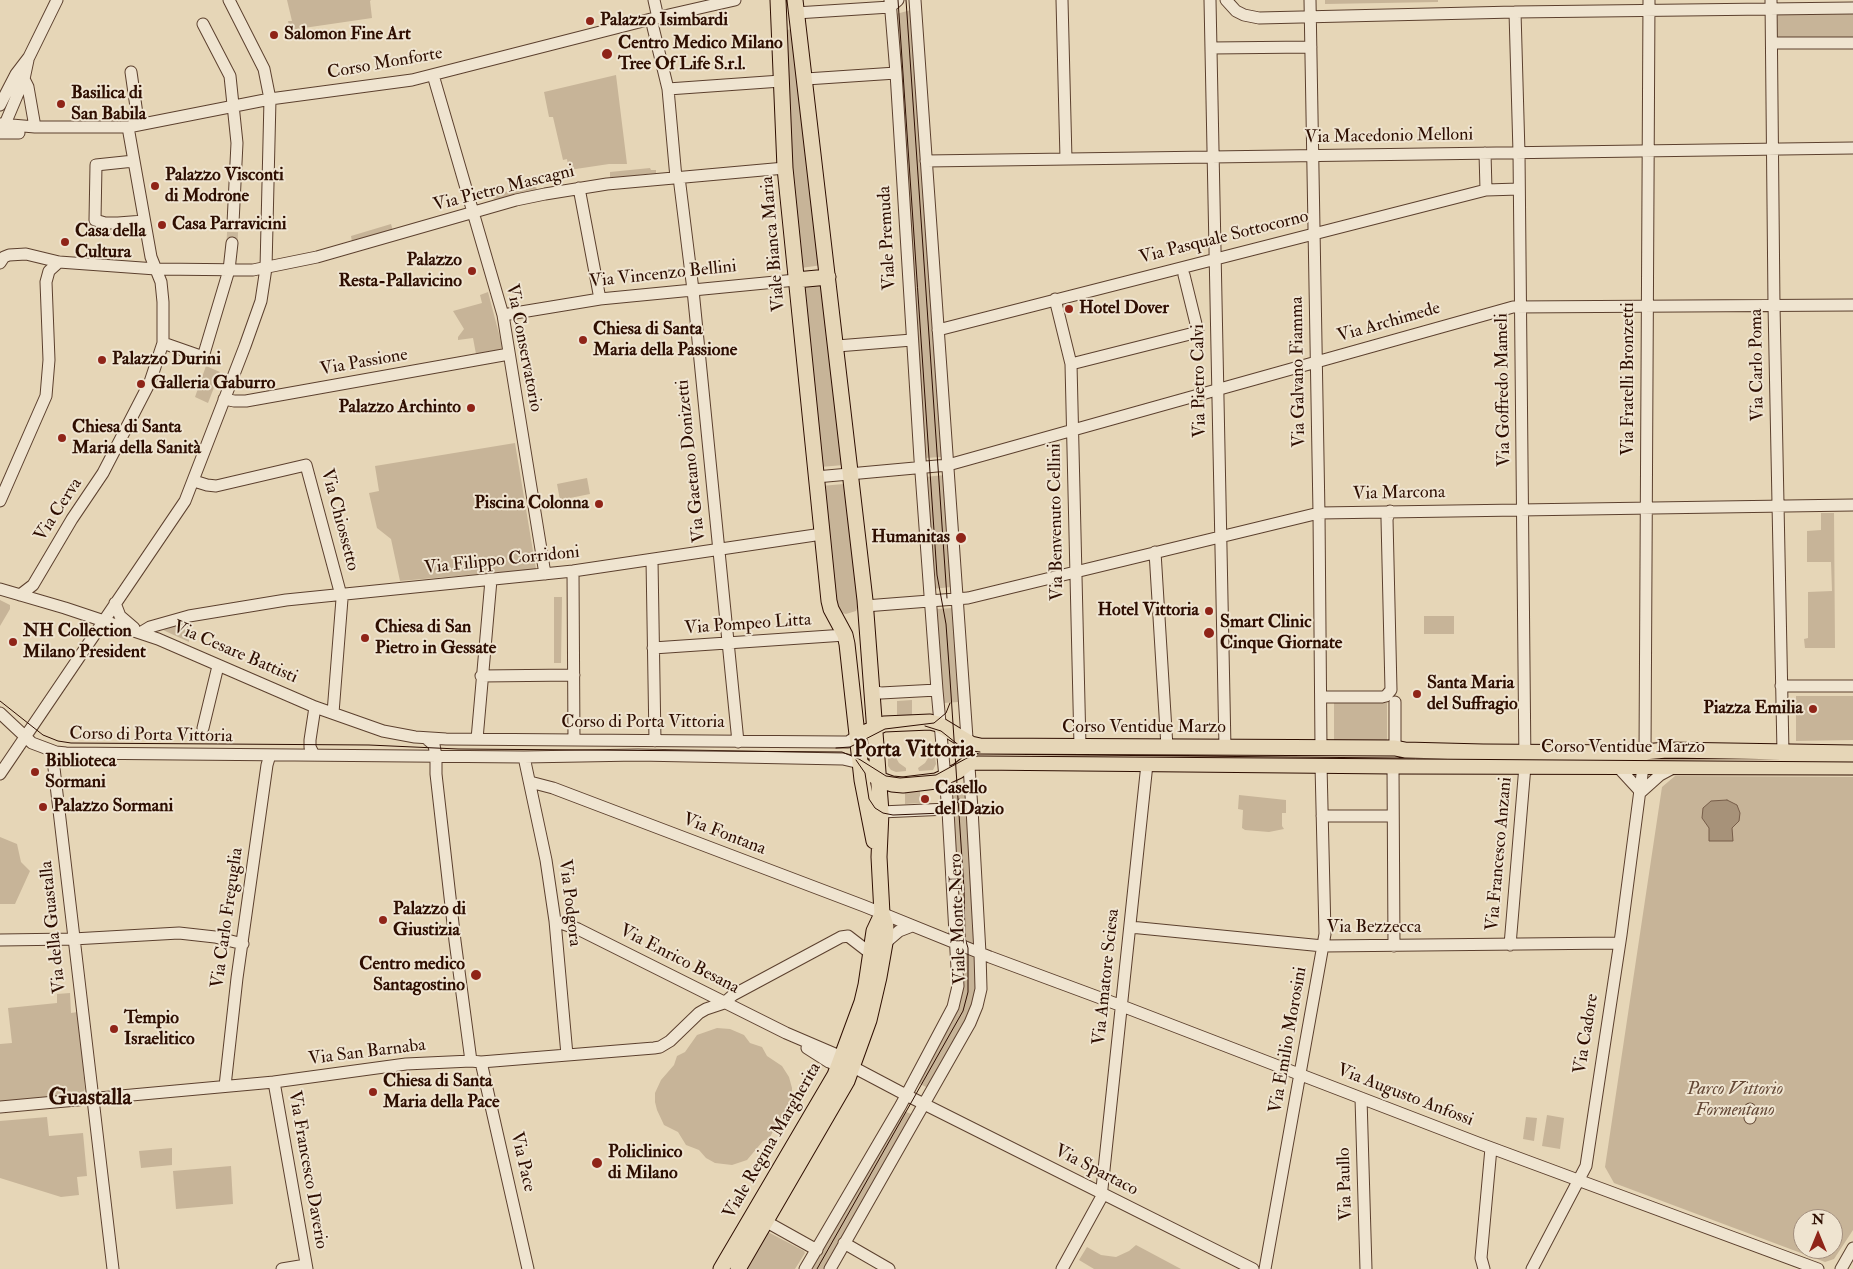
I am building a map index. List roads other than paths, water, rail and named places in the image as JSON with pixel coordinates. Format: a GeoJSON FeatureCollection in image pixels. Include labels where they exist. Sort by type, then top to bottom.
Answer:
{"type":"FeatureCollection","features":[{"type":"Feature","properties":{"kind":"main road"},"geometry":{"type":"LineString","coordinates":[[774,2],[796,7],[806,79],[865,606],[881,812],[878,857]]}},
{"type":"Feature","properties":{"kind":"main road","name":"Viale Bianca Maria"},"geometry":{"type":"LineString","coordinates":[[774,2],[796,280],[829,601],[845,635],[860,763],[870,826],[878,857]]}},
{"type":"Feature","properties":{"kind":"main road","name":"Via Vincenzo Bellini"},"geometry":{"type":"LineString","coordinates":[[796,280],[828,277]]}},
{"type":"Feature","properties":{"kind":"main road"},"geometry":{"type":"LineString","coordinates":[[833,613],[842,619],[853,619],[861,614],[865,606]]}},
{"type":"Feature","properties":{"kind":"main road"},"geometry":{"type":"LineString","coordinates":[[852,695],[863,700],[871,692]]}},
{"type":"Feature","properties":{"kind":"main road"},"geometry":{"type":"LineString","coordinates":[[857,736],[873,728],[888,724],[934,722],[967,742]]}},
{"type":"Feature","properties":{"kind":"main road","name":"Corso Ventidue Marzo"},"geometry":{"type":"LineString","coordinates":[[967,742],[980,746],[1395,748],[1618,767],[1667,750],[1853,753]]}},
{"type":"Feature","properties":{"kind":"main road"},"geometry":{"type":"LineString","coordinates":[[1321,748],[1322,765]]}},
{"type":"Feature","properties":{"kind":"main road","name":"Corso Ventidue Marzo"},"geometry":{"type":"LineString","coordinates":[[968,763],[1393,766],[1525,760],[1644,759],[1675,767],[1853,767]]}},
{"type":"Feature","properties":{"kind":"main road"},"geometry":{"type":"LineString","coordinates":[[860,763],[878,780],[903,785],[925,784],[945,777],[968,763]]}},
{"type":"Feature","properties":{"kind":"main road"},"geometry":{"type":"LineString","coordinates":[[870,826],[881,812]]}},
{"type":"Feature","properties":{"kind":"main road","name":"Viale Regina Margherita"},"geometry":{"type":"LineString","coordinates":[[845,1063],[871,1011],[886,943],[886,926],[882,914],[878,857]]}},
{"type":"Feature","properties":{"kind":"main road","name":"Viale Regina Margherita"},"geometry":{"type":"LineString","coordinates":[[721,1269],[759,1218],[847,1081],[845,1063],[866,985],[876,927],[882,914]]}},
{"type":"Feature","properties":{"kind":"main road","name":"Viale Regina Margherita"},"geometry":{"type":"LineString","coordinates":[[738,1269],[759,1218]]}},
{"type":"Feature","properties":{"kind":"street"},"geometry":{"type":"LineString","coordinates":[[0,105],[16,74],[29,57],[58,0]]}},
{"type":"Feature","properties":{"kind":"street"},"geometry":{"type":"LineString","coordinates":[[0,774],[184,503],[194,481],[261,301],[270,99],[264,69],[230,0]]}},
{"type":"Feature","properties":{"kind":"street","name":"Via Gaetano Donizetti"},"geometry":{"type":"LineString","coordinates":[[654,0],[654,26],[668,89],[693,290],[738,742]]}},
{"type":"Feature","properties":{"kind":"street","name":"Corso Monforte"},"geometry":{"type":"LineString","coordinates":[[1,126],[35,127],[133,124],[270,99],[404,82],[654,18],[735,0]]}},
{"type":"Feature","properties":{"kind":"street"},"geometry":{"type":"LineString","coordinates":[[916,0],[956,599]]}},
{"type":"Feature","properties":{"kind":"street"},"geometry":{"type":"LineString","coordinates":[[1062,0],[1066,159]]}},
{"type":"Feature","properties":{"kind":"street","name":"Via Pietro Calvi"},"geometry":{"type":"LineString","coordinates":[[1210,0],[1226,747]]}},
{"type":"Feature","properties":{"kind":"street","name":"Via Galvano Fiamma"},"geometry":{"type":"LineString","coordinates":[[1310,0],[1314,156],[1321,748]]}},
{"type":"Feature","properties":{"kind":"street"},"geometry":{"type":"LineString","coordinates":[[796,7],[893,2]]}},
{"type":"Feature","properties":{"kind":"street","name":"Viale Premuda"},"geometry":{"type":"LineString","coordinates":[[893,2],[912,340],[940,726]]}},
{"type":"Feature","properties":{"kind":"street"},"geometry":{"type":"LineString","coordinates":[[1210,13],[1227,2],[1236,11],[1252,17],[1310,18],[1649,6],[1771,5],[1853,8]]}},
{"type":"Feature","properties":{"kind":"street","name":"Via Carlo Poma"},"geometry":{"type":"LineString","coordinates":[[1771,5],[1781,686]]}},
{"type":"Feature","properties":{"kind":"street","name":"Via Fratelli Bronzetti"},"geometry":{"type":"LineString","coordinates":[[1644,759],[1649,306],[1649,6]]}},
{"type":"Feature","properties":{"kind":"street","name":"Via Goffredo Mameli"},"geometry":{"type":"LineString","coordinates":[[1515,12],[1519,153],[1525,760]]}},
{"type":"Feature","properties":{"kind":"street"},"geometry":{"type":"LineString","coordinates":[[203,24],[230,76],[237,143],[233,223]]}},
{"type":"Feature","properties":{"kind":"street"},"geometry":{"type":"LineString","coordinates":[[1772,43],[1853,43]]}},
{"type":"Feature","properties":{"kind":"street"},"geometry":{"type":"LineString","coordinates":[[1211,48],[1311,47]]}},
{"type":"Feature","properties":{"kind":"street"},"geometry":{"type":"LineString","coordinates":[[19,133],[1,126],[24,79],[29,57]]}},
{"type":"Feature","properties":{"kind":"street","name":"Via Cerva"},"geometry":{"type":"LineString","coordinates":[[20,595],[35,582],[72,519],[103,474],[150,382],[163,343],[162,282],[151,257],[134,161],[131,72]]}},
{"type":"Feature","properties":{"kind":"street"},"geometry":{"type":"LineString","coordinates":[[806,79],[896,73]]}},
{"type":"Feature","properties":{"kind":"street","name":"Via Conservatorio"},"geometry":{"type":"LineString","coordinates":[[433,75],[503,315],[545,574]]}},
{"type":"Feature","properties":{"kind":"street"},"geometry":{"type":"LineString","coordinates":[[24,79],[28,87],[35,127]]}},
{"type":"Feature","properties":{"kind":"street"},"geometry":{"type":"LineString","coordinates":[[668,89],[781,81]]}},
{"type":"Feature","properties":{"kind":"street","name":"Via Macedonio Melloni"},"geometry":{"type":"LineString","coordinates":[[926,161],[1853,148]]}},
{"type":"Feature","properties":{"kind":"street"},"geometry":{"type":"LineString","coordinates":[[1485,153],[1486,190]]}},
{"type":"Feature","properties":{"kind":"street"},"geometry":{"type":"LineString","coordinates":[[134,161],[96,165],[95,220],[118,224],[144,221]]}},
{"type":"Feature","properties":{"kind":"street","name":"Via Pietro Mascagni"},"geometry":{"type":"LineString","coordinates":[[0,263],[6,256],[26,254],[59,262],[156,269],[229,270],[263,268],[317,257],[516,200],[607,184],[786,168]]}},
{"type":"Feature","properties":{"kind":"street"},"geometry":{"type":"LineString","coordinates":[[579,188],[600,299]]}},
{"type":"Feature","properties":{"kind":"street","name":"Via Pasquale Sottocorno"},"geometry":{"type":"LineString","coordinates":[[938,330],[1486,190],[1519,189]]}},
{"type":"Feature","properties":{"kind":"street"},"geometry":{"type":"LineString","coordinates":[[163,343],[203,357],[229,270],[232,243]]}},
{"type":"Feature","properties":{"kind":"street"},"geometry":{"type":"LineString","coordinates":[[0,501],[44,404],[48,389],[46,282],[49,271],[59,262]]}},
{"type":"Feature","properties":{"kind":"street"},"geometry":{"type":"LineString","coordinates":[[1071,364],[1198,332],[1184,274]]}},
{"type":"Feature","properties":{"kind":"street","name":"Via Vincenzo Bellini"},"geometry":{"type":"LineString","coordinates":[[503,315],[600,299],[796,280]]}},
{"type":"Feature","properties":{"kind":"street","name":"Via Benvenuto Cellini"},"geometry":{"type":"LineString","coordinates":[[1055,299],[1071,364],[1080,746]]}},
{"type":"Feature","properties":{"kind":"street","name":"Via Archimede"},"geometry":{"type":"LineString","coordinates":[[948,465],[1513,306],[1853,305]]}},
{"type":"Feature","properties":{"kind":"street"},"geometry":{"type":"LineString","coordinates":[[837,346],[912,340]]}},
{"type":"Feature","properties":{"kind":"street","name":"Via Passione"},"geometry":{"type":"LineString","coordinates":[[224,398],[234,401],[246,401],[509,354]]}},
{"type":"Feature","properties":{"kind":"street","name":"Via Chiossetto"},"geometry":{"type":"LineString","coordinates":[[194,481],[207,486],[216,486],[306,465],[341,595],[333,713]]}},
{"type":"Feature","properties":{"kind":"street"},"geometry":{"type":"LineString","coordinates":[[816,477],[948,465]]}},
{"type":"Feature","properties":{"kind":"street","name":"Via Marcona"},"geometry":{"type":"LineString","coordinates":[[865,606],[968,598],[1319,513],[1853,505]]}},
{"type":"Feature","properties":{"kind":"street"},"geometry":{"type":"LineString","coordinates":[[1390,511],[1387,519],[1391,690],[1395,748]]}},
{"type":"Feature","properties":{"kind":"street","name":"Via Filippo Corridoni"},"geometry":{"type":"LineString","coordinates":[[185,617],[286,600],[573,571],[822,534]]}},
{"type":"Feature","properties":{"kind":"street"},"geometry":{"type":"LineString","coordinates":[[1156,552],[1166,747]]}},
{"type":"Feature","properties":{"kind":"street"},"geometry":{"type":"LineString","coordinates":[[652,560],[655,741]]}},
{"type":"Feature","properties":{"kind":"street"},"geometry":{"type":"LineString","coordinates":[[573,571],[574,740]]}},
{"type":"Feature","properties":{"kind":"street"},"geometry":{"type":"LineString","coordinates":[[477,739],[491,580]]}},
{"type":"Feature","properties":{"kind":"street","name":"Via Cesare Battisti"},"geometry":{"type":"LineString","coordinates":[[0,589],[103,620],[158,639],[333,713]]}},
{"type":"Feature","properties":{"kind":"street","name":"Viale Monte Nero"},"geometry":{"type":"LineString","coordinates":[[830,1269],[978,1006],[981,989],[980,952],[972,809],[956,599]]}},
{"type":"Feature","properties":{"kind":"street","name":"Via Cesare Battisti"},"geometry":{"type":"LineString","coordinates":[[115,603],[120,616],[140,633]]}},
{"type":"Feature","properties":{"kind":"street","name":"Via Cesare Battisti"},"geometry":{"type":"LineString","coordinates":[[140,633],[150,627],[185,617]]}},
{"type":"Feature","properties":{"kind":"street","name":"Via Pompeo Litta"},"geometry":{"type":"LineString","coordinates":[[653,648],[845,635]]}},
{"type":"Feature","properties":{"kind":"street"},"geometry":{"type":"LineString","coordinates":[[203,728],[218,666]]}},
{"type":"Feature","properties":{"kind":"street"},"geometry":{"type":"LineString","coordinates":[[482,676],[574,675]]}},
{"type":"Feature","properties":{"kind":"street"},"geometry":{"type":"LineString","coordinates":[[1782,752],[1781,686],[1853,686]]}},
{"type":"Feature","properties":{"kind":"street"},"geometry":{"type":"LineString","coordinates":[[871,692],[937,690]]}},
{"type":"Feature","properties":{"kind":"street"},"geometry":{"type":"LineString","coordinates":[[1321,697],[1392,698]]}},
{"type":"Feature","properties":{"kind":"street"},"geometry":{"type":"LineString","coordinates":[[314,755],[310,747],[310,740],[315,707]]}},
{"type":"Feature","properties":{"kind":"street","name":"Corso di Porta Vittoria"},"geometry":{"type":"LineString","coordinates":[[0,713],[32,743],[52,751],[66,753],[524,757],[638,755],[842,758],[860,763]]}},
{"type":"Feature","properties":{"kind":"street","name":"Corso di Porta Vittoria"},"geometry":{"type":"LineString","coordinates":[[333,713],[383,730],[427,739],[848,742],[857,736]]}},
{"type":"Feature","properties":{"kind":"street"},"geometry":{"type":"LineString","coordinates":[[940,726],[945,777]]}},
{"type":"Feature","properties":{"kind":"street"},"geometry":{"type":"LineString","coordinates":[[427,739],[434,745],[436,756]]}},
{"type":"Feature","properties":{"kind":"street","name":"Via della Guastalla"},"geometry":{"type":"LineString","coordinates":[[52,751],[112,1269]]}},
{"type":"Feature","properties":{"kind":"street","name":"Via Carlo Freguglia"},"geometry":{"type":"LineString","coordinates":[[225,1086],[242,944],[267,765],[270,755]]}},
{"type":"Feature","properties":{"kind":"street","name":"Via Pace"},"geometry":{"type":"LineString","coordinates":[[436,756],[436,774],[455,942],[476,1062],[528,1269]]}},
{"type":"Feature","properties":{"kind":"street","name":"Via Podgora"},"geometry":{"type":"LineString","coordinates":[[524,757],[546,860],[555,921],[567,1055]]}},
{"type":"Feature","properties":{"kind":"street","name":"Via Cadore"},"geometry":{"type":"LineString","coordinates":[[1532,1269],[1586,1166],[1641,792],[1644,759]]}},
{"type":"Feature","properties":{"kind":"street","name":"Via Francesco Anzani"},"geometry":{"type":"LineString","coordinates":[[1510,944],[1525,760]]}},
{"type":"Feature","properties":{"kind":"street","name":"Via Amatore Sciesa"},"geometry":{"type":"LineString","coordinates":[[1062,1269],[1100,1203],[1102,1193],[1147,764]]}},
{"type":"Feature","properties":{"kind":"street","name":"Via Emilio Morosini"},"geometry":{"type":"LineString","coordinates":[[1264,1269],[1325,934],[1322,765]]}},
{"type":"Feature","properties":{"kind":"street"},"geometry":{"type":"LineString","coordinates":[[1393,766],[1394,946]]}},
{"type":"Feature","properties":{"kind":"street"},"geometry":{"type":"LineString","coordinates":[[1618,767],[1641,792],[1660,775],[1675,767]]}},
{"type":"Feature","properties":{"kind":"street","name":"Viale Monte Nero"},"geometry":{"type":"LineString","coordinates":[[806,1269],[906,1095],[956,1001],[958,986],[957,944],[945,777]]}},
{"type":"Feature","properties":{"kind":"street","name":"Via Fontana"},"geometry":{"type":"LineString","coordinates":[[530,782],[553,788],[912,926]]}},
{"type":"Feature","properties":{"kind":"street"},"geometry":{"type":"LineString","coordinates":[[535,804],[542,795],[553,788]]}},
{"type":"Feature","properties":{"kind":"street"},"geometry":{"type":"LineString","coordinates":[[881,812],[948,809]]}},
{"type":"Feature","properties":{"kind":"street"},"geometry":{"type":"LineString","coordinates":[[1322,816],[1393,816]]}},
{"type":"Feature","properties":{"kind":"street","name":"Via Enrico Besana"},"geometry":{"type":"LineString","coordinates":[[555,921],[578,929],[906,1095]]}},
{"type":"Feature","properties":{"kind":"street"},"geometry":{"type":"LineString","coordinates":[[886,943],[899,931],[912,926]]}},
{"type":"Feature","properties":{"kind":"street","name":"Via Augusto Anfossi"},"geometry":{"type":"LineString","coordinates":[[912,926],[1491,1148],[1818,1269]]}},
{"type":"Feature","properties":{"kind":"street","name":"Via Bezzecca"},"geometry":{"type":"LineString","coordinates":[[1130,927],[1323,946],[1619,943]]}},
{"type":"Feature","properties":{"kind":"street"},"geometry":{"type":"LineString","coordinates":[[0,940],[179,934],[215,937],[242,944]]}},
{"type":"Feature","properties":{"kind":"street","name":"Via San Barnaba"},"geometry":{"type":"LineString","coordinates":[[0,1107],[274,1082],[406,1064],[476,1062],[660,1047],[670,1041],[699,1013],[724,1003],[733,995],[841,937],[848,936],[870,954]]}},
{"type":"Feature","properties":{"kind":"street","name":"Via Francesco Daverio"},"geometry":{"type":"LineString","coordinates":[[274,1082],[307,1267]]}},
{"type":"Feature","properties":{"kind":"street"},"geometry":{"type":"LineString","coordinates":[[906,1095],[924,1104]]}},
{"type":"Feature","properties":{"kind":"street","name":"Via Paullo"},"geometry":{"type":"LineString","coordinates":[[1361,1098],[1366,1269]]}},
{"type":"Feature","properties":{"kind":"street","name":"Via Spartaco"},"geometry":{"type":"LineString","coordinates":[[924,1104],[1253,1269]]}},
{"type":"Feature","properties":{"kind":"street"},"geometry":{"type":"LineString","coordinates":[[1483,1268],[1481,1258],[1491,1148]]}},
{"type":"Feature","properties":{"kind":"street"},"geometry":{"type":"LineString","coordinates":[[759,1218],[816,1250]]}},
{"type":"Feature","properties":{"kind":"street"},"geometry":{"type":"LineString","coordinates":[[844,1243],[889,1269]]}},
{"type":"Feature","properties":{"kind":"street"},"geometry":{"type":"LineString","coordinates":[[1841,1269],[1853,1248]]}},
{"type":"Feature","properties":{"kind":"street"},"geometry":{"type":"LineString","coordinates":[[282,1269],[307,1267]]}},
{"type":"Feature","properties":{"kind":"tunnel"},"geometry":{"type":"LineString","coordinates":[[232,243],[233,223]]}},
{"type":"Feature","properties":{"kind":"tram line"},"geometry":{"type":"LineString","coordinates":[[817,1269],[963,1011],[968,992],[968,948],[965,938],[964,889],[950,679],[946,624],[937,575],[898,0]]}},
{"type":"Feature","properties":{"kind":"tram line"},"geometry":{"type":"LineString","coordinates":[[906,0],[947,598]]}},
{"type":"Feature","properties":{"kind":"tram line"},"geometry":{"type":"LineString","coordinates":[[0,701],[43,735],[58,741],[71,743],[842,752],[859,759],[886,776],[900,778],[936,775],[967,758],[978,756],[1853,762]]}},
{"type":"Feature","properties":{"kind":"tram line"},"geometry":{"type":"LineString","coordinates":[[836,748],[850,747],[885,729],[934,723],[946,713],[950,703]]}},
{"type":"Feature","properties":{"kind":"tram line"},"geometry":{"type":"LineString","coordinates":[[925,726],[941,731],[965,750],[980,752]]}},
{"type":"Feature","properties":{"kind":"tram line"},"geometry":{"type":"LineString","coordinates":[[856,760],[865,773],[869,799],[875,808],[883,813],[893,815],[943,813],[958,802],[959,799]]}},
{"type":"Feature","properties":{"kind":"place","name":"Palazzo Isimbardi"},"geometry":{"type":"Point","coordinates":[590,21]}},
{"type":"Feature","properties":{"kind":"place","name":"Salomon Fine Art"},"geometry":{"type":"Point","coordinates":[274,35]}},
{"type":"Feature","properties":{"kind":"place","name":"Centro Medico Milano Tree Of Life S.r.l."},"geometry":{"type":"Point","coordinates":[607,54]}},
{"type":"Feature","properties":{"kind":"place","name":"Basilica di San Babila"},"geometry":{"type":"Point","coordinates":[61,104]}},
{"type":"Feature","properties":{"kind":"place","name":"Palazzo Visconti di Modrone"},"geometry":{"type":"Point","coordinates":[155,186]}},
{"type":"Feature","properties":{"kind":"place","name":"Casa Parravicini"},"geometry":{"type":"Point","coordinates":[162,225]}},
{"type":"Feature","properties":{"kind":"place","name":"Casa della Cultura"},"geometry":{"type":"Point","coordinates":[65,242]}},
{"type":"Feature","properties":{"kind":"place","name":"Palazzo Resta-Pallavicino"},"geometry":{"type":"Point","coordinates":[472,271]}},
{"type":"Feature","properties":{"kind":"place","name":"Hotel Dover"},"geometry":{"type":"Point","coordinates":[1069,309]}},
{"type":"Feature","properties":{"kind":"place","name":"Chiesa di Santa Maria della Passione"},"geometry":{"type":"Point","coordinates":[583,340]}},
{"type":"Feature","properties":{"kind":"place","name":"Palazzo Durini"},"geometry":{"type":"Point","coordinates":[102,360]}},
{"type":"Feature","properties":{"kind":"place","name":"Galleria Gaburro"},"geometry":{"type":"Point","coordinates":[141,384]}},
{"type":"Feature","properties":{"kind":"place","name":"Palazzo Archinto"},"geometry":{"type":"Point","coordinates":[471,408]}},
{"type":"Feature","properties":{"kind":"place","name":"Chiesa di Santa Maria della Sanità"},"geometry":{"type":"Point","coordinates":[62,438]}},
{"type":"Feature","properties":{"kind":"place","name":"Piscina Colonna"},"geometry":{"type":"Point","coordinates":[599,504]}},
{"type":"Feature","properties":{"kind":"place","name":"Humanitas"},"geometry":{"type":"Point","coordinates":[961,538]}},
{"type":"Feature","properties":{"kind":"place","name":"Hotel Vittoria"},"geometry":{"type":"Point","coordinates":[1209,611]}},
{"type":"Feature","properties":{"kind":"place","name":"Smart Clinic Cinque Giornate"},"geometry":{"type":"Point","coordinates":[1209,633]}},
{"type":"Feature","properties":{"kind":"place","name":"Chiesa di San Pietro in Gessate"},"geometry":{"type":"Point","coordinates":[365,638]}},
{"type":"Feature","properties":{"kind":"place","name":"NH Collection Milano President"},"geometry":{"type":"Point","coordinates":[13,642]}},
{"type":"Feature","properties":{"kind":"place","name":"Santa Maria del Suffragio"},"geometry":{"type":"Point","coordinates":[1417,694]}},
{"type":"Feature","properties":{"kind":"place","name":"Piazza Emilia"},"geometry":{"type":"Point","coordinates":[1813,709]}},
{"type":"Feature","properties":{"kind":"place","name":"Biblioteca Sormani"},"geometry":{"type":"Point","coordinates":[35,772]}},
{"type":"Feature","properties":{"kind":"place","name":"Casello del Dazio"},"geometry":{"type":"Point","coordinates":[925,799]}},
{"type":"Feature","properties":{"kind":"place","name":"Palazzo Sormani"},"geometry":{"type":"Point","coordinates":[43,807]}},
{"type":"Feature","properties":{"kind":"place","name":"Palazzo di Giustizia"},"geometry":{"type":"Point","coordinates":[383,920]}},
{"type":"Feature","properties":{"kind":"place","name":"Centro medico Santagostino"},"geometry":{"type":"Point","coordinates":[476,975]}},
{"type":"Feature","properties":{"kind":"place","name":"Tempio Israelitico"},"geometry":{"type":"Point","coordinates":[114,1029]}},
{"type":"Feature","properties":{"kind":"place","name":"Chiesa di Santa Maria della Pace"},"geometry":{"type":"Point","coordinates":[373,1092]}},
{"type":"Feature","properties":{"kind":"place","name":"Policlinico di Milano"},"geometry":{"type":"Point","coordinates":[597,1163]}},
{"type":"Feature","properties":{"kind":"district","name":"Porta Vittoria"},"geometry":{"type":"Point","coordinates":[914,751]}},
{"type":"Feature","properties":{"kind":"district","name":"Guastalla"},"geometry":{"type":"Point","coordinates":[90,1099]}},
{"type":"Feature","properties":{"kind":"park label","name":"Parco Vittorio Formentano"},"geometry":{"type":"Point","coordinates":[1735,1100]}}]}
